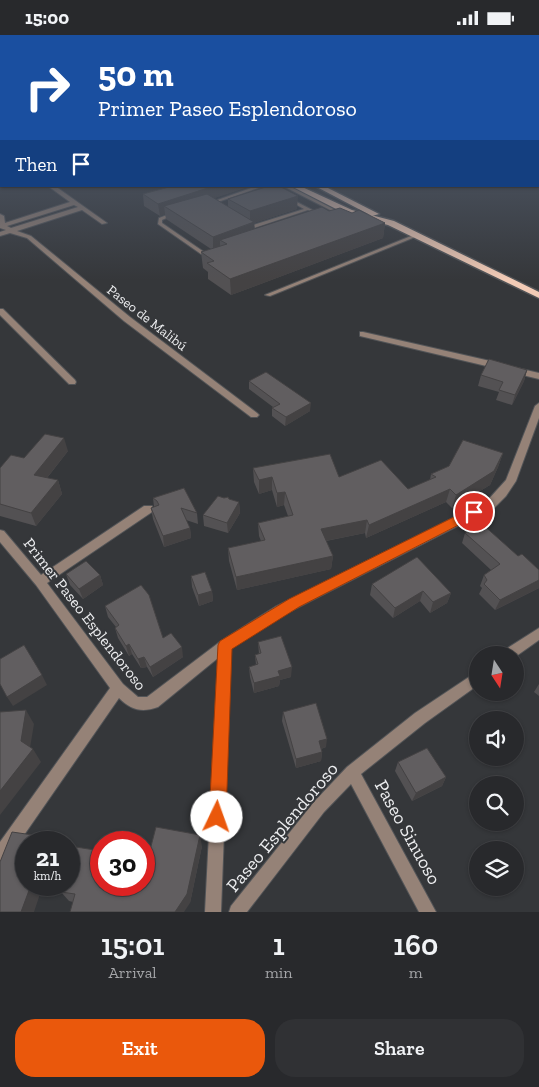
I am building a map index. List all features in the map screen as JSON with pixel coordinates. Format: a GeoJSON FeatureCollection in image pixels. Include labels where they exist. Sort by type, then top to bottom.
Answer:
{"type":"FeatureCollection","features":[{"type":"Feature","properties":{"kind":"main road"},"geometry":{"type":"LineString","coordinates":[[317,198],[346,213],[385,221]]}},
{"type":"Feature","properties":{"kind":"main road"},"geometry":{"type":"LineString","coordinates":[[344,198],[363,207],[385,221],[418,235],[539,295]]}},
{"type":"Feature","properties":{"kind":"street"},"geometry":{"type":"LineString","coordinates":[[67,198],[104,223]]}},
{"type":"Feature","properties":{"kind":"street"},"geometry":{"type":"LineString","coordinates":[[29,237],[25,226],[17,220],[1,215],[1,225],[17,220],[74,203]]}},
{"type":"Feature","properties":{"kind":"street"},"geometry":{"type":"LineString","coordinates":[[0,234],[82,209]]}},
{"type":"Feature","properties":{"kind":"street","name":"Paseo de Malibú"},"geometry":{"type":"LineString","coordinates":[[1,225],[10,231],[29,237],[128,319],[254,415]]}},
{"type":"Feature","properties":{"kind":"street"},"geometry":{"type":"LineString","coordinates":[[0,311],[72,382]]}},
{"type":"Feature","properties":{"kind":"street"},"geometry":{"type":"LineString","coordinates":[[363,334],[539,376]]}},
{"type":"Feature","properties":{"kind":"street","name":"Primer Paseo Esplendoroso"},"geometry":{"type":"LineString","coordinates":[[0,534],[40,582],[118,688],[131,702],[137,705],[153,702],[225,645],[279,611],[491,503],[511,481],[539,405]]}},
{"type":"Feature","properties":{"kind":"street"},"geometry":{"type":"LineString","coordinates":[[40,582],[148,509]]}},
{"type":"Feature","properties":{"kind":"street"},"geometry":{"type":"LineString","coordinates":[[521,646],[539,633]]}},
{"type":"Feature","properties":{"kind":"street"},"geometry":{"type":"LineString","coordinates":[[213,912],[225,645]]}},
{"type":"Feature","properties":{"kind":"street","name":"Paseo Esplendoroso"},"geometry":{"type":"LineString","coordinates":[[237,912],[319,807],[352,772],[420,717],[469,683]]}},
{"type":"Feature","properties":{"kind":"street"},"geometry":{"type":"LineString","coordinates":[[0,855],[118,688]]}},
{"type":"Feature","properties":{"kind":"street","name":"Paseo Sinuoso"},"geometry":{"type":"LineString","coordinates":[[352,772],[428,912]]}},
{"type":"Feature","properties":{"kind":"lane"},"geometry":{"type":"LineString","coordinates":[[215,208],[209,204],[227,198]]}},
{"type":"Feature","properties":{"kind":"lane"},"geometry":{"type":"LineString","coordinates":[[287,198],[327,219],[318,221]]}},
{"type":"Feature","properties":{"kind":"lane"},"geometry":{"type":"LineString","coordinates":[[312,198],[346,213]]}},
{"type":"Feature","properties":{"kind":"lane"},"geometry":{"type":"LineString","coordinates":[[334,216],[363,207]]}},
{"type":"Feature","properties":{"kind":"lane"},"geometry":{"type":"LineString","coordinates":[[249,228],[307,209]]}},
{"type":"Feature","properties":{"kind":"lane"},"geometry":{"type":"LineString","coordinates":[[181,212],[163,217],[159,222],[203,253],[216,253]]}},
{"type":"Feature","properties":{"kind":"lane"},"geometry":{"type":"LineString","coordinates":[[242,224],[256,232]]}},
{"type":"Feature","properties":{"kind":"lane"},"geometry":{"type":"LineString","coordinates":[[268,295],[418,235]]}},
{"type":"Feature","properties":{"kind":"building"},"geometry":{"type":"Polygon","coordinates":[[[149,198],[177,198],[158,204],[149,198]]]}},
{"type":"Feature","properties":{"kind":"building"},"geometry":{"type":"Polygon","coordinates":[[[193,198],[214,198],[254,222],[213,237],[164,206],[193,198]]]}},
{"type":"Feature","properties":{"kind":"building"},"geometry":{"type":"Polygon","coordinates":[[[231,198],[292,198],[250,211],[228,199],[231,198]]]}},
{"type":"Feature","properties":{"kind":"building"},"geometry":{"type":"Polygon","coordinates":[[[322,207],[329,211],[340,208],[352,213],[359,210],[385,223],[230,279],[207,263],[214,261],[201,252],[227,244],[220,240],[322,207]]]}},
{"type":"Feature","properties":{"kind":"building"},"geometry":{"type":"Polygon","coordinates":[[[489,359],[527,370],[515,395],[499,390],[503,382],[481,375],[489,359]]]}},
{"type":"Feature","properties":{"kind":"building"},"geometry":{"type":"Polygon","coordinates":[[[266,372],[311,403],[286,417],[272,408],[280,404],[249,381],[266,372]]]}},
{"type":"Feature","properties":{"kind":"building"},"geometry":{"type":"Polygon","coordinates":[[[45,434],[64,438],[34,475],[58,480],[31,513],[0,504],[0,468],[11,455],[24,458],[45,434]]]}},
{"type":"Feature","properties":{"kind":"building"},"geometry":{"type":"Polygon","coordinates":[[[463,440],[503,453],[494,471],[456,495],[450,489],[369,525],[367,520],[321,529],[333,556],[236,577],[228,548],[265,540],[258,523],[293,515],[285,492],[277,493],[272,477],[259,480],[253,468],[330,454],[339,477],[381,460],[408,489],[436,477],[431,474],[449,466],[463,440]]]}},
{"type":"Feature","properties":{"kind":"building"},"geometry":{"type":"Polygon","coordinates":[[[184,488],[197,513],[181,508],[190,528],[163,536],[151,508],[159,505],[153,498],[184,488]]]}},
{"type":"Feature","properties":{"kind":"building"},"geometry":{"type":"Polygon","coordinates":[[[218,496],[228,497],[239,502],[227,523],[203,515],[218,496]]]}},
{"type":"Feature","properties":{"kind":"building"},"geometry":{"type":"Polygon","coordinates":[[[481,523],[518,556],[522,554],[539,570],[539,580],[500,600],[484,584],[487,580],[484,575],[500,564],[465,533],[481,523]]]}},
{"type":"Feature","properties":{"kind":"building"},"geometry":{"type":"Polygon","coordinates":[[[417,557],[451,593],[433,602],[423,591],[395,608],[372,584],[417,557]]]}},
{"type":"Feature","properties":{"kind":"building"},"geometry":{"type":"Polygon","coordinates":[[[86,561],[100,575],[79,589],[66,574],[86,561]]]}},
{"type":"Feature","properties":{"kind":"building"},"geometry":{"type":"Polygon","coordinates":[[[205,572],[212,591],[198,595],[191,576],[205,572]]]}},
{"type":"Feature","properties":{"kind":"building"},"geometry":{"type":"Polygon","coordinates":[[[141,585],[149,595],[163,638],[171,633],[182,647],[150,667],[144,657],[138,659],[129,644],[126,646],[115,628],[119,625],[105,606],[141,585]]]}},
{"type":"Feature","properties":{"kind":"building"},"geometry":{"type":"Polygon","coordinates":[[[281,636],[292,667],[278,671],[280,676],[254,683],[249,667],[258,664],[255,655],[261,653],[258,642],[281,636]]]}},
{"type":"Feature","properties":{"kind":"building"},"geometry":{"type":"Polygon","coordinates":[[[24,645],[42,675],[7,697],[0,684],[0,659],[24,645]]]}},
{"type":"Feature","properties":{"kind":"building"},"geometry":{"type":"Polygon","coordinates":[[[316,703],[327,739],[319,741],[322,752],[296,759],[283,712],[316,703]]]}},
{"type":"Feature","properties":{"kind":"building"},"geometry":{"type":"Polygon","coordinates":[[[26,710],[21,741],[33,749],[0,791],[0,712],[26,710]]]}},
{"type":"Feature","properties":{"kind":"building"},"geometry":{"type":"Polygon","coordinates":[[[427,748],[446,777],[416,793],[398,762],[427,748]]]}},
{"type":"Feature","properties":{"kind":"building"},"geometry":{"type":"Polygon","coordinates":[[[156,827],[200,835],[187,894],[175,912],[70,912],[74,896],[80,896],[80,848],[90,849],[90,896],[155,896],[156,827]]]}},
{"type":"Feature","properties":{"kind":"building"},"geometry":{"type":"Polygon","coordinates":[[[12,832],[15,832],[15,896],[27,896],[21,912],[0,912],[0,862],[12,832]]]}},
{"type":"Feature","properties":{"kind":"route"},"geometry":{"type":"LineString","coordinates":[[217,817],[225,645],[279,611],[340,578],[474,512]]}}]}
